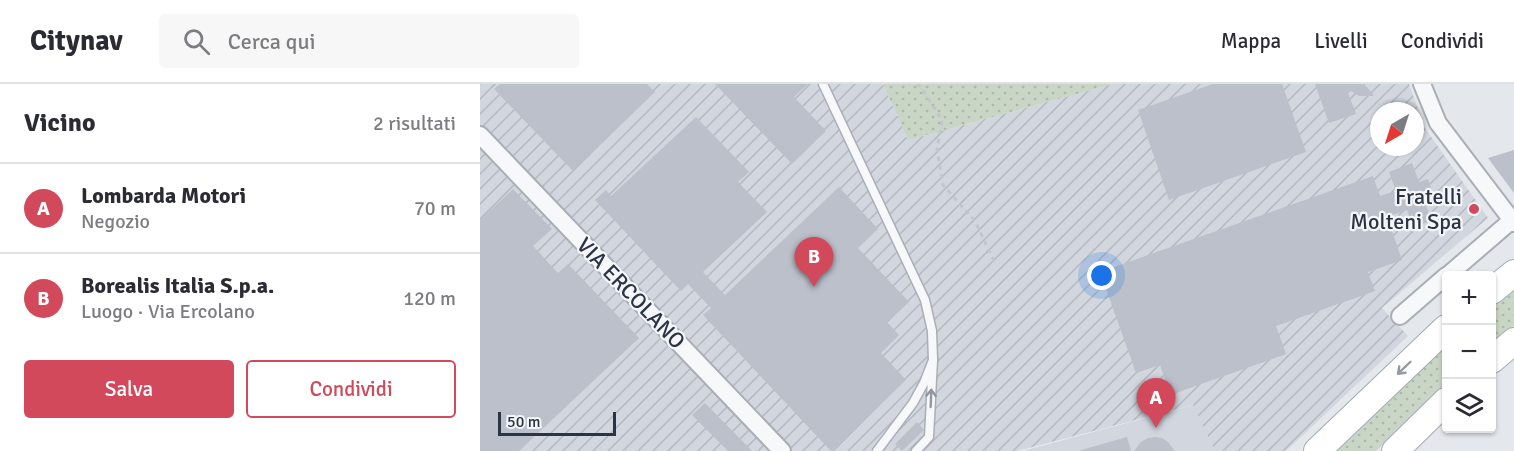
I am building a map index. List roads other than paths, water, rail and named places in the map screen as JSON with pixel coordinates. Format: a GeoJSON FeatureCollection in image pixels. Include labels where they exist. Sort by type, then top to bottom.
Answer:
{"type":"FeatureCollection","features":[{"type":"Feature","properties":{"kind":"main road"},"geometry":{"type":"LineString","coordinates":[[1496,287],[1514,273]]}},
{"type":"Feature","properties":{"kind":"main road"},"geometry":{"type":"LineString","coordinates":[[1317,451],[1442,332]]}},
{"type":"Feature","properties":{"kind":"main road"},"geometry":{"type":"LineString","coordinates":[[1496,356],[1514,341]]}},
{"type":"Feature","properties":{"kind":"main road"},"geometry":{"type":"LineString","coordinates":[[1395,451],[1442,405]]}},
{"type":"Feature","properties":{"kind":"street"},"geometry":{"type":"LineString","coordinates":[[1422,84],[1438,123],[1513,221],[1453,271]]}},
{"type":"Feature","properties":{"kind":"street","name":"VIA ERCOLANO"},"geometry":{"type":"LineString","coordinates":[[480,135],[782,451]]}},
{"type":"Feature","properties":{"kind":"street"},"geometry":{"type":"LineString","coordinates":[[1400,316],[1442,280]]}},
{"type":"Feature","properties":{"kind":"lane"},"geometry":{"type":"LineString","coordinates":[[823,84],[925,300],[932,331],[933,360],[929,437],[916,451]]}},
{"type":"Feature","properties":{"kind":"lane"},"geometry":{"type":"LineString","coordinates":[[877,451],[913,403],[933,360]]}},
{"type":"Feature","properties":{"kind":"place","name":"Fratelli Molteni Spa"},"geometry":{"type":"Point","coordinates":[1474,209]}},
{"type":"Feature","properties":{"kind":"place","name":"Borealis Italia S.p.a."},"geometry":{"type":"Point","coordinates":[814,287]}},
{"type":"Feature","properties":{"kind":"place","name":"Lombarda Motori"},"geometry":{"type":"Point","coordinates":[1156,428]}}]}
